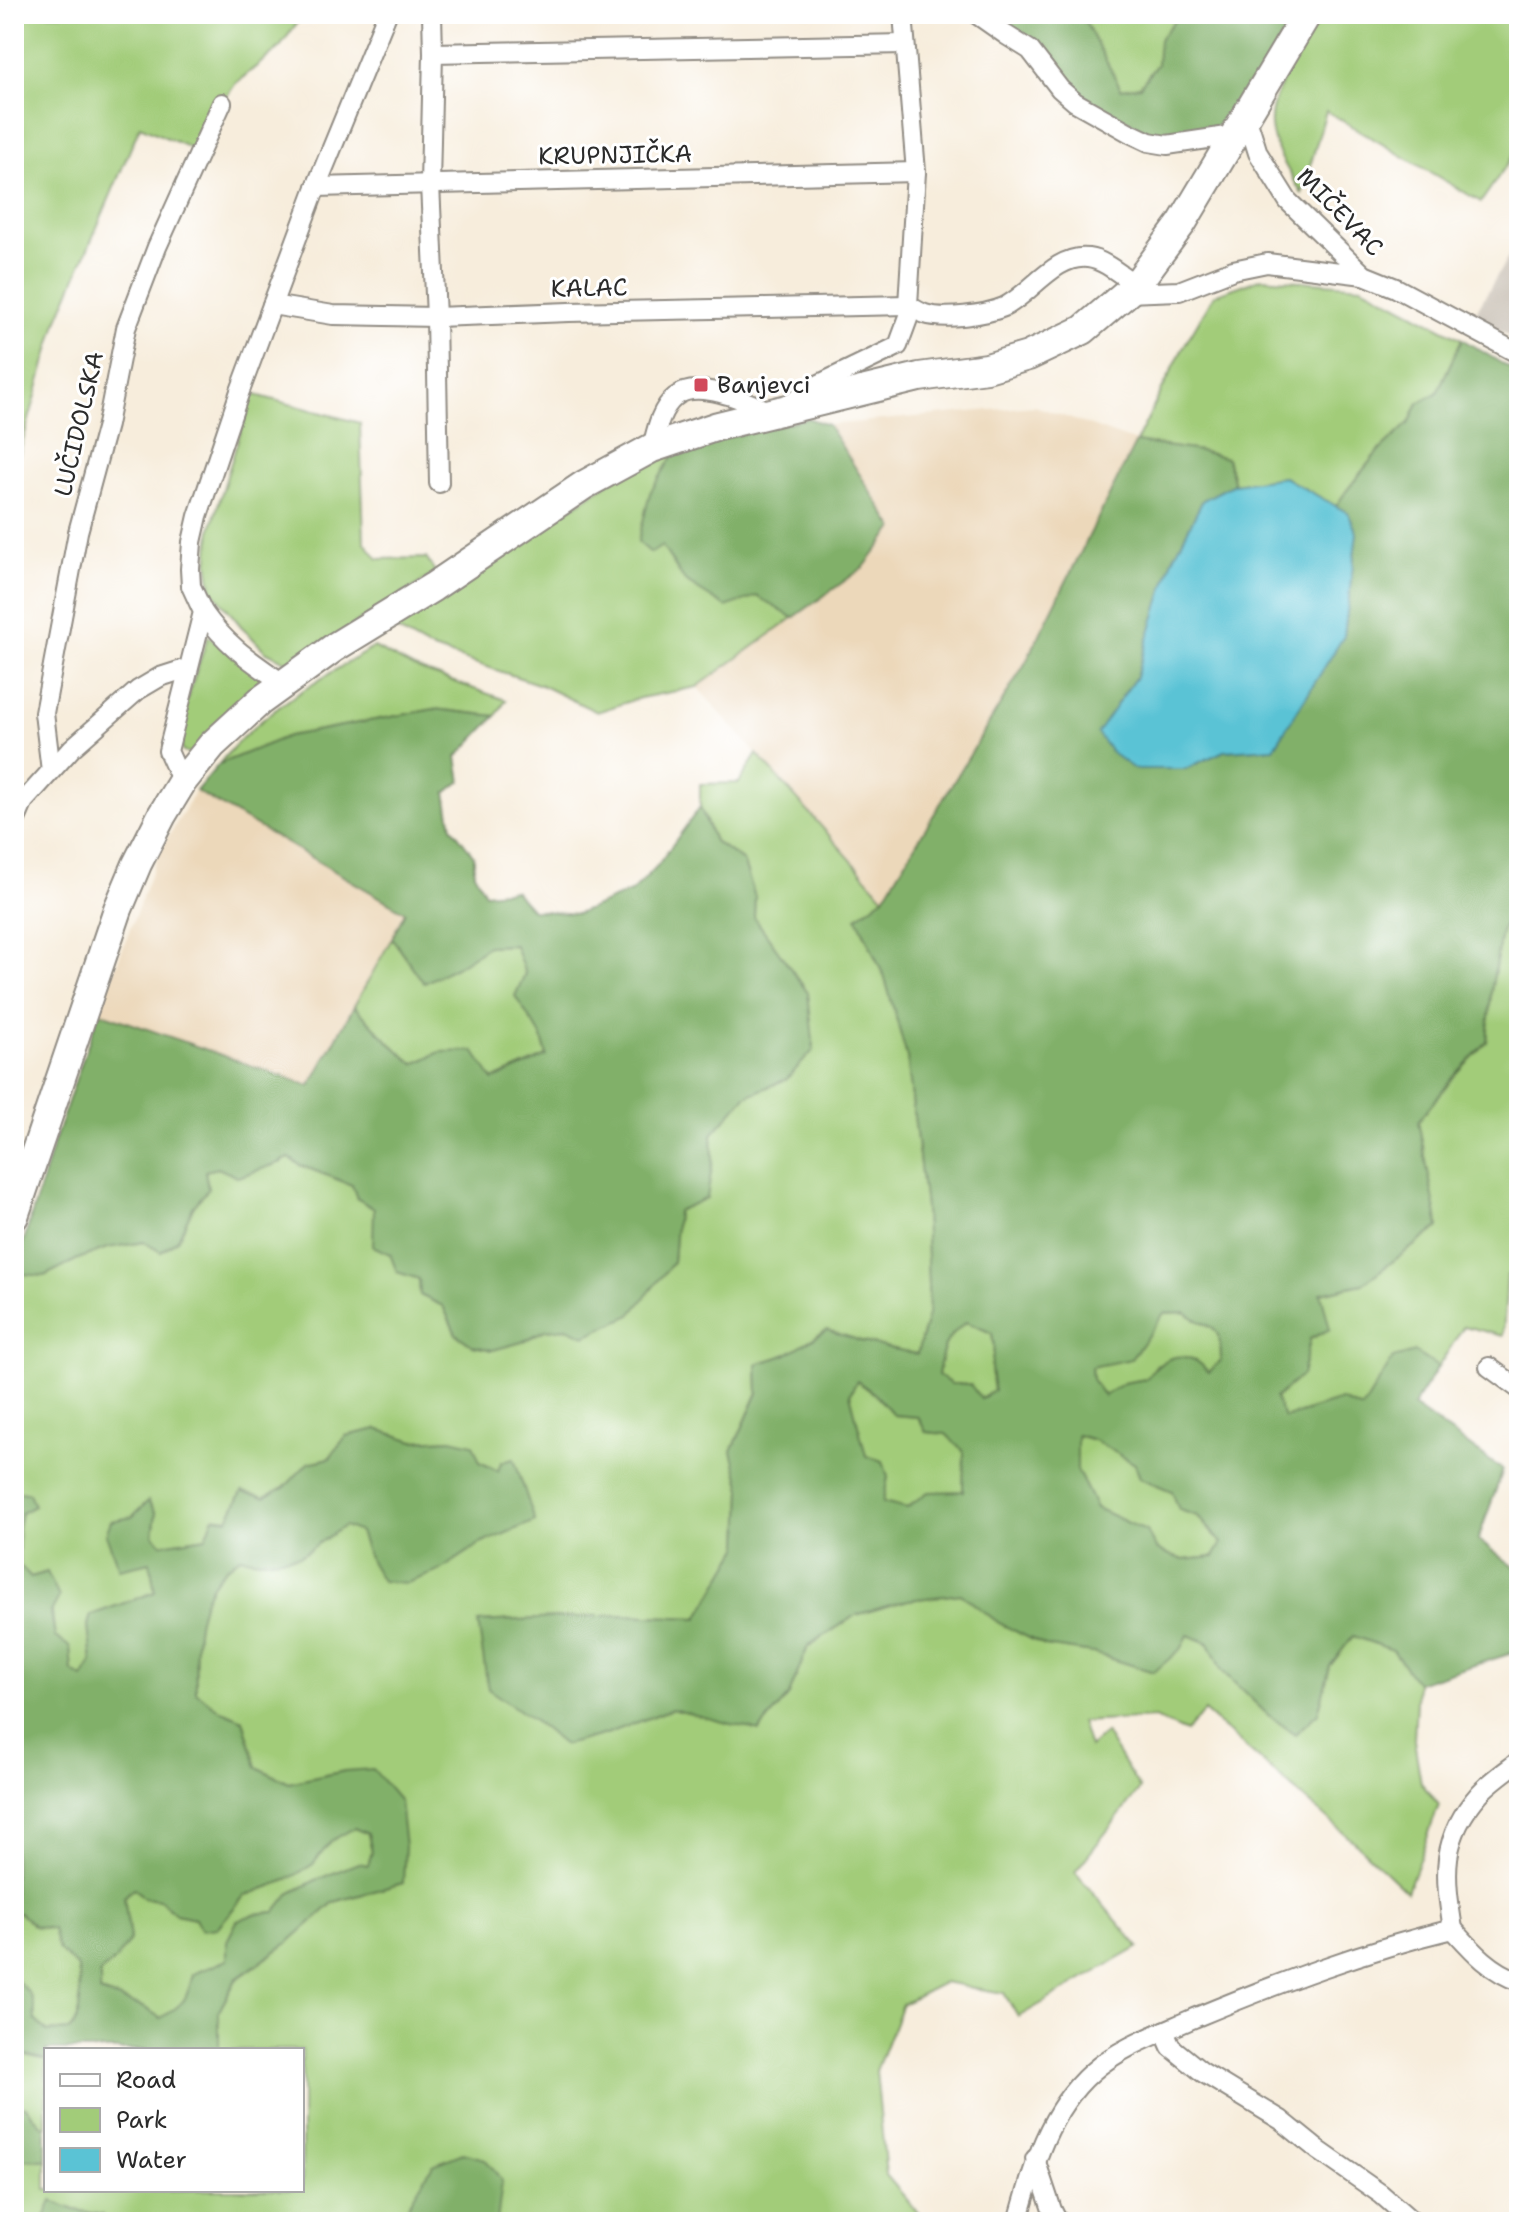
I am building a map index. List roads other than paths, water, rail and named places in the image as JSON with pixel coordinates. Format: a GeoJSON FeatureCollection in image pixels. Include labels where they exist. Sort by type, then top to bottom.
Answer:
{"type":"FeatureCollection","features":[{"type":"Feature","properties":{"kind":"main road"},"geometry":{"type":"LineString","coordinates":[[14,1216],[118,909],[149,839],[182,782],[212,745],[260,701],[335,647],[433,587],[584,485],[652,448],[778,410],[919,377],[987,368],[1028,356],[1083,330],[1131,289],[1182,223],[1307,14]]}},
{"type":"Feature","properties":{"kind":"street"},"geometry":{"type":"LineString","coordinates":[[284,684],[241,654],[218,633],[203,612],[191,586],[192,542],[240,391],[316,187],[387,14]]}},
{"type":"Feature","properties":{"kind":"street"},"geometry":{"type":"LineString","coordinates":[[432,14],[430,184],[439,483]]}},
{"type":"Feature","properties":{"kind":"street"},"geometry":{"type":"LineString","coordinates":[[652,448],[664,410],[675,396],[687,391],[729,395],[778,410],[807,390],[898,346],[910,306],[916,172],[903,14]]}},
{"type":"Feature","properties":{"kind":"street"},"geometry":{"type":"LineString","coordinates":[[976,14],[1030,50],[1060,89],[1075,102],[1149,142],[1167,145],[1240,125]]}},
{"type":"Feature","properties":{"kind":"street"},"geometry":{"type":"LineString","coordinates":[[433,53],[905,44]]}},
{"type":"Feature","properties":{"kind":"street","name":"LUČIDOLSKA"},"geometry":{"type":"LineString","coordinates":[[51,771],[44,713],[78,532],[107,425],[126,328],[157,247],[222,103]]}},
{"type":"Feature","properties":{"kind":"street","name":"MIČEVAC"},"geometry":{"type":"LineString","coordinates":[[1240,125],[1288,201],[1364,275],[1396,288],[1519,354]]}},
{"type":"Feature","properties":{"kind":"street","name":"KRUPNJIČKA"},"geometry":{"type":"LineString","coordinates":[[316,187],[916,172]]}},
{"type":"Feature","properties":{"kind":"street","name":"KALAC"},"geometry":{"type":"LineString","coordinates":[[272,305],[333,315],[436,317],[910,306],[925,314],[943,317],[974,314],[1004,306],[1061,264],[1086,258],[1101,262],[1131,289]]}},
{"type":"Feature","properties":{"kind":"street"},"geometry":{"type":"LineString","coordinates":[[1131,289],[1179,291],[1233,270],[1267,263],[1364,275]]}},
{"type":"Feature","properties":{"kind":"street"},"geometry":{"type":"LineString","coordinates":[[182,782],[168,751],[203,612]]}},
{"type":"Feature","properties":{"kind":"street"},"geometry":{"type":"LineString","coordinates":[[14,824],[24,801],[72,748],[138,690],[160,677],[188,668]]}},
{"type":"Feature","properties":{"kind":"street"},"geometry":{"type":"LineString","coordinates":[[1489,1367],[1519,1389]]}},
{"type":"Feature","properties":{"kind":"street"},"geometry":{"type":"LineString","coordinates":[[1519,1761],[1481,1791],[1458,1821],[1448,1849],[1447,1890],[1453,1929],[1473,1952],[1503,1976],[1519,1981]]}},
{"type":"Feature","properties":{"kind":"street"},"geometry":{"type":"LineString","coordinates":[[1018,2222],[1035,2159],[1061,2107],[1093,2071],[1133,2045],[1164,2031],[1341,1962],[1453,1929]]}},
{"type":"Feature","properties":{"kind":"street"},"geometry":{"type":"LineString","coordinates":[[1164,2031],[1171,2047],[1202,2072],[1281,2120],[1381,2194],[1413,2222]]}},
{"type":"Feature","properties":{"kind":"street"},"geometry":{"type":"LineString","coordinates":[[1035,2159],[1058,2222]]}},
{"type":"Feature","properties":{"kind":"water"},"geometry":{"type":"Polygon","coordinates":[[[1284,477],[1348,513],[1357,533],[1344,636],[1274,748],[1224,751],[1185,769],[1134,769],[1112,753],[1097,733],[1136,677],[1173,559],[1203,500],[1234,484],[1284,477]]]}},
{"type":"Feature","properties":{"kind":"place","name":"Banjevci"},"geometry":{"type":"Point","coordinates":[701,385]}}]}
